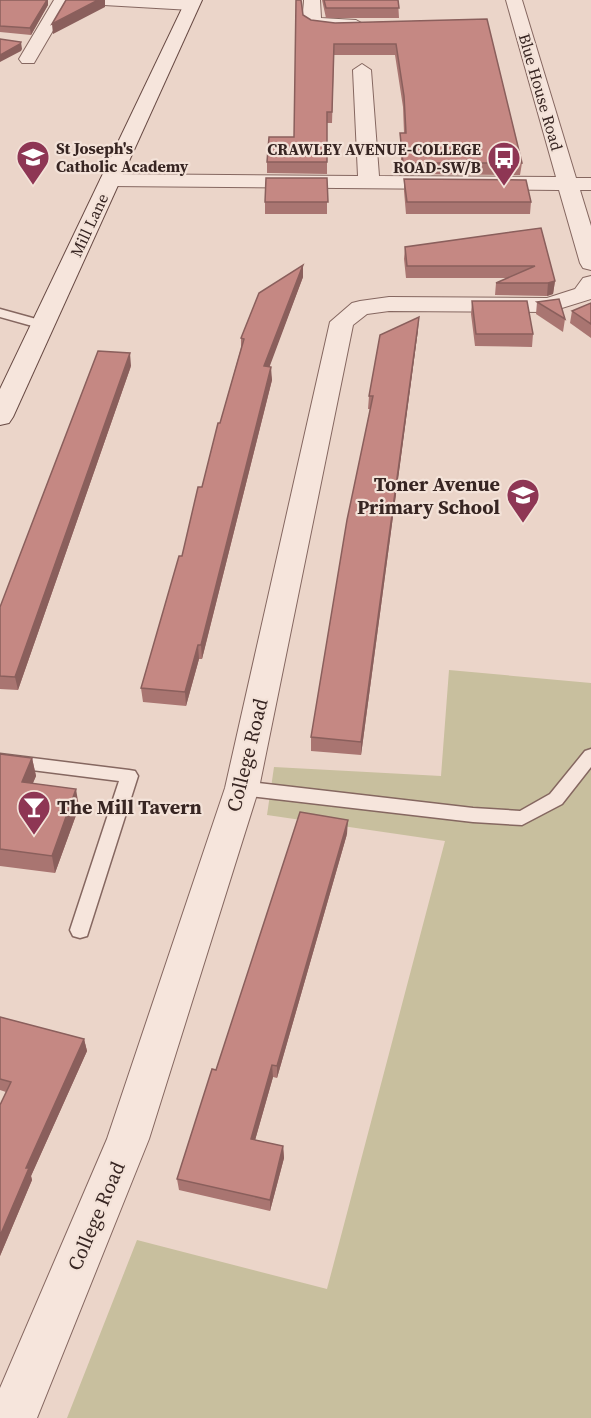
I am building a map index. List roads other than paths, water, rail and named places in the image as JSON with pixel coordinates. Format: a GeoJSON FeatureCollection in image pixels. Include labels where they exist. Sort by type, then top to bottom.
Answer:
{"type":"FeatureCollection","features":[{"type":"Feature","properties":{"kind":"street"},"geometry":{"type":"LineString","coordinates":[[28,48],[62,0]]}},
{"type":"Feature","properties":{"kind":"street"},"geometry":{"type":"LineString","coordinates":[[75,0],[192,3]]}},
{"type":"Feature","properties":{"kind":"street"},"geometry":{"type":"LineString","coordinates":[[312,0],[312,21],[323,25],[378,25]]}},
{"type":"Feature","properties":{"kind":"street","name":"Blue House Road"},"geometry":{"type":"LineString","coordinates":[[514,0],[568,184]]}},
{"type":"Feature","properties":{"kind":"street","name":"Mill Lane"},"geometry":{"type":"LineString","coordinates":[[0,417],[192,3]]}},
{"type":"Feature","properties":{"kind":"street"},"geometry":{"type":"LineString","coordinates":[[362,70],[369,183]]}},
{"type":"Feature","properties":{"kind":"street"},"geometry":{"type":"LineString","coordinates":[[110,180],[591,184]]}},
{"type":"Feature","properties":{"kind":"street"},"geometry":{"type":"LineString","coordinates":[[568,184],[591,263]]}},
{"type":"Feature","properties":{"kind":"street","name":"College Road"},"geometry":{"type":"LineString","coordinates":[[12,1418],[128,1139],[242,788],[342,322],[360,308],[389,304],[549,305],[584,294],[591,283]]}},
{"type":"Feature","properties":{"kind":"lane"},"geometry":{"type":"LineString","coordinates":[[0,313],[43,325]]}},
{"type":"Feature","properties":{"kind":"lane"},"geometry":{"type":"LineString","coordinates":[[242,788],[472,815],[522,818],[556,799],[591,755]]}},
{"type":"Feature","properties":{"kind":"lane"},"geometry":{"type":"LineString","coordinates":[[0,760],[129,776],[80,930]]}},
{"type":"Feature","properties":{"kind":"place","name":"St Joseph's Catholic Academy"},"geometry":{"type":"Point","coordinates":[33,186]}},
{"type":"Feature","properties":{"kind":"place","name":"CRAWLEY AVENUE-COLLEGE ROAD-SW/B"},"geometry":{"type":"Point","coordinates":[504,187]}},
{"type":"Feature","properties":{"kind":"place","name":"Toner Avenue Primary School"},"geometry":{"type":"Point","coordinates":[523,524]}},
{"type":"Feature","properties":{"kind":"place","name":"The Mill Tavern"},"geometry":{"type":"Point","coordinates":[34,836]}}]}
